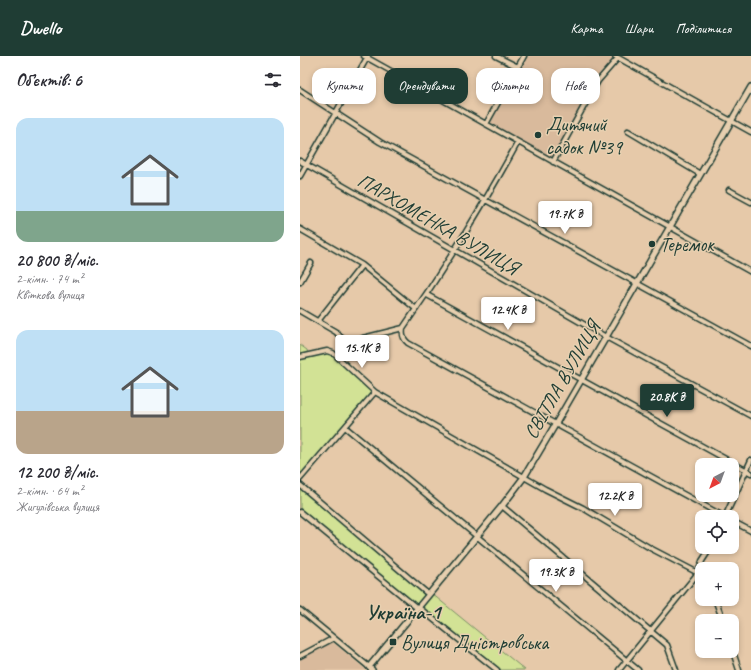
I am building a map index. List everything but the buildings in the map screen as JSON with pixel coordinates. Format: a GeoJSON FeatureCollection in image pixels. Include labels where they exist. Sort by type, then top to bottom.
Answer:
{"type":"FeatureCollection","features":[{"type":"Feature","properties":{"kind":"street"},"geometry":{"type":"LineString","coordinates":[[496,56],[518,67]]}},
{"type":"Feature","properties":{"kind":"street"},"geometry":{"type":"LineString","coordinates":[[486,124],[524,56]]}},
{"type":"Feature","properties":{"kind":"street"},"geometry":{"type":"LineString","coordinates":[[300,176],[366,57],[751,272]]}},
{"type":"Feature","properties":{"kind":"street"},"geometry":{"type":"LineString","coordinates":[[553,162],[598,81],[616,57],[751,132]]}},
{"type":"Feature","properties":{"kind":"street","name":"СВІТЛА ВУЛИЦЯ"},"geometry":{"type":"LineString","coordinates":[[370,669],[428,594],[502,506],[524,477],[751,87]]}},
{"type":"Feature","properties":{"kind":"street"},"geometry":{"type":"LineString","coordinates":[[300,90],[380,142],[751,346]]}},
{"type":"Feature","properties":{"kind":"street"},"geometry":{"type":"LineString","coordinates":[[628,131],[700,174]]}},
{"type":"Feature","properties":{"kind":"street"},"geometry":{"type":"LineString","coordinates":[[518,142],[486,200],[427,295],[403,328],[403,336],[408,344],[712,510]]}},
{"type":"Feature","properties":{"kind":"street","name":"ПАРХОМЕНКА ВУЛИЦЯ"},"geometry":{"type":"LineString","coordinates":[[300,161],[606,337],[751,416]]}},
{"type":"Feature","properties":{"kind":"street"},"geometry":{"type":"LineString","coordinates":[[729,190],[751,202]]}},
{"type":"Feature","properties":{"kind":"street"},"geometry":{"type":"LineString","coordinates":[[300,229],[362,265],[416,309]]}},
{"type":"Feature","properties":{"kind":"street"},"geometry":{"type":"LineString","coordinates":[[300,282],[311,262]]}},
{"type":"Feature","properties":{"kind":"street"},"geometry":{"type":"LineString","coordinates":[[318,322],[362,265]]}},
{"type":"Feature","properties":{"kind":"street"},"geometry":{"type":"LineString","coordinates":[[427,295],[751,473]]}},
{"type":"Feature","properties":{"kind":"street"},"geometry":{"type":"LineString","coordinates":[[300,311],[336,332],[349,346]]}},
{"type":"Feature","properties":{"kind":"street"},"geometry":{"type":"LineString","coordinates":[[339,358],[349,346],[368,335],[403,328]]}},
{"type":"Feature","properties":{"kind":"street"},"geometry":{"type":"LineString","coordinates":[[300,357],[330,351],[375,392],[545,489],[583,508],[650,548],[695,571]]}},
{"type":"Feature","properties":{"kind":"street"},"geometry":{"type":"LineString","coordinates":[[300,479],[375,392]]}},
{"type":"Feature","properties":{"kind":"street"},"geometry":{"type":"LineString","coordinates":[[345,427],[638,670]]}},
{"type":"Feature","properties":{"kind":"street"},"geometry":{"type":"LineString","coordinates":[[728,510],[751,460]]}},
{"type":"Feature","properties":{"kind":"street"},"geometry":{"type":"LineString","coordinates":[[300,485],[428,594]]}},
{"type":"Feature","properties":{"kind":"street"},"geometry":{"type":"LineString","coordinates":[[502,506],[667,645],[676,670]]}},
{"type":"Feature","properties":{"kind":"street"},"geometry":{"type":"LineString","coordinates":[[300,512],[417,608],[497,670]]}},
{"type":"Feature","properties":{"kind":"street"},"geometry":{"type":"LineString","coordinates":[[739,525],[751,531]]}},
{"type":"Feature","properties":{"kind":"street"},"geometry":{"type":"LineString","coordinates":[[619,670],[695,580]]}},
{"type":"Feature","properties":{"kind":"street"},"geometry":{"type":"LineString","coordinates":[[300,610],[370,669]]}},
{"type":"Feature","properties":{"kind":"street"},"geometry":{"type":"LineString","coordinates":[[300,656],[334,638]]}},
{"type":"Feature","properties":{"kind":"street"},"geometry":{"type":"LineString","coordinates":[[735,658],[739,670]]}},
{"type":"Feature","properties":{"kind":"shaded area","name":"Дитячий садок №39"},"geometry":{"type":"Polygon","coordinates":[[[527,56],[609,56],[614,59],[600,75],[600,68],[551,68],[551,104],[582,104],[552,158],[489,123],[500,104],[543,104],[543,68],[520,68],[527,56]]]}},
{"type":"Feature","properties":{"kind":"shaded area"},"geometry":{"type":"Polygon","coordinates":[[[383,335],[386,337],[375,358],[356,348],[363,341],[383,335]]]}},
{"type":"Feature","properties":{"kind":"shaded area"},"geometry":{"type":"Polygon","coordinates":[[[332,642],[366,670],[300,670],[300,659],[332,642]]]}},
{"type":"Feature","properties":{"kind":"green space"},"geometry":{"type":"Polygon","coordinates":[[[300,345],[307,350],[308,355],[331,351],[375,392],[300,479],[300,345]]]}},
{"type":"Feature","properties":{"kind":"green space"},"geometry":{"type":"Polygon","coordinates":[[[300,487],[428,596],[431,593],[525,670],[499,670],[416,607],[300,510],[300,487]]]}},
{"type":"Feature","properties":{"kind":"place","name":"Дитячий садок №39"},"geometry":{"type":"Point","coordinates":[538,135]}},
{"type":"Feature","properties":{"kind":"place","name":"Теремок"},"geometry":{"type":"Point","coordinates":[652,244]}},
{"type":"Feature","properties":{"kind":"place","name":"Вулиця Дністровська"},"geometry":{"type":"Point","coordinates":[393,642]}},
{"type":"Feature","properties":{"kind":"district","name":"Україна-1"},"geometry":{"type":"Point","coordinates":[403,612]}}]}
